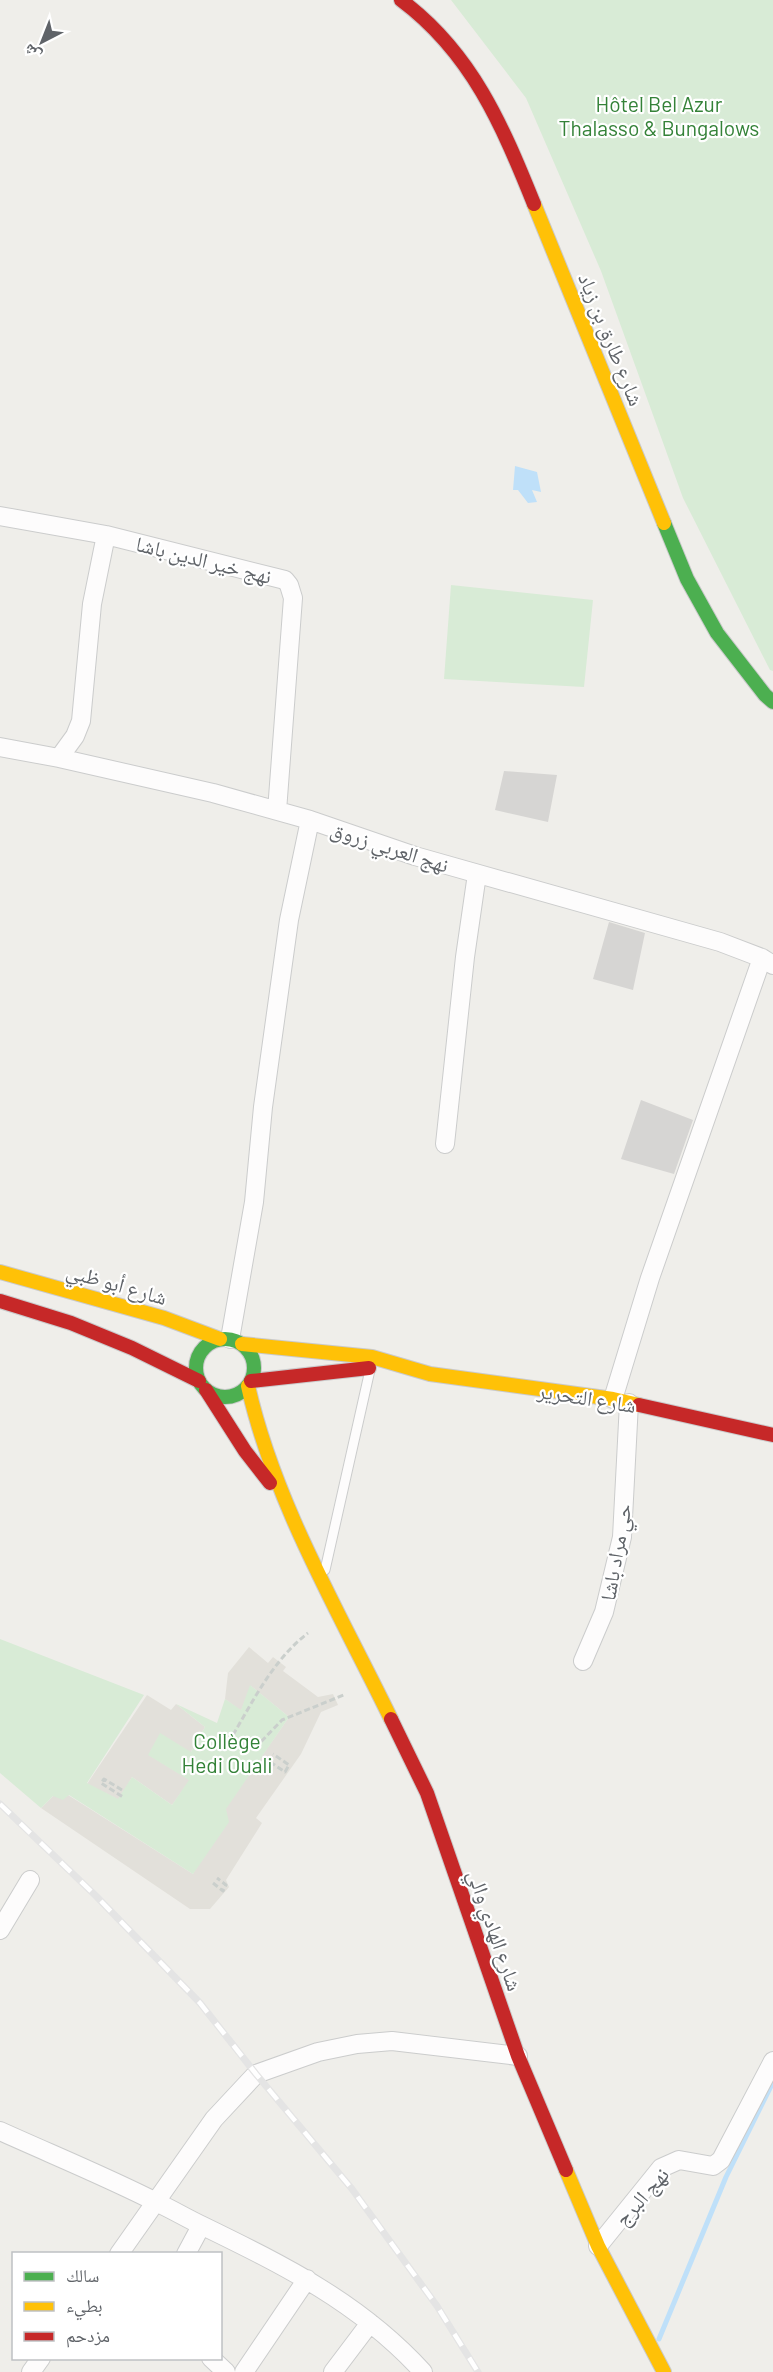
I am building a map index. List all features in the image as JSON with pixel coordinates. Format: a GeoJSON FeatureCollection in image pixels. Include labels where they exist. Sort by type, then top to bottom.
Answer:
{"type":"FeatureCollection","features":[{"type":"Feature","properties":{"kind":"main road","name":"شارع طارق بن زياد"},"geometry":{"type":"LineString","coordinates":[[401,0],[424,16],[441,33],[462,59],[493,110],[507,137],[687,579],[717,633],[765,695],[773,702]]}},
{"type":"Feature","properties":{"kind":"main road","name":"شارع أبو ظبي"},"geometry":{"type":"LineString","coordinates":[[0,1272],[164,1318],[231,1341]]}},
{"type":"Feature","properties":{"kind":"main road"},"geometry":{"type":"LineString","coordinates":[[0,1301],[71,1323],[132,1348],[203,1386],[217,1396],[228,1397],[239,1393],[249,1383],[254,1361],[231,1341],[210,1342],[202,1350],[197,1360],[196,1371],[203,1386]]}},
{"type":"Feature","properties":{"kind":"main road","name":"شارع التحرير"},"geometry":{"type":"LineString","coordinates":[[231,1341],[400,1366],[470,1380],[621,1401],[773,1435]]}},
{"type":"Feature","properties":{"kind":"main road","name":"شارع التحرير"},"geometry":{"type":"LineString","coordinates":[[249,1383],[371,1362]]}},
{"type":"Feature","properties":{"kind":"main road","name":"شارع الهادي والي"},"geometry":{"type":"LineString","coordinates":[[249,1383],[256,1422],[285,1503],[427,1793],[518,2056],[598,2246],[664,2372]]}},
{"type":"Feature","properties":{"kind":"main road","name":"شارع الهادي والي"},"geometry":{"type":"LineString","coordinates":[[203,1386],[245,1451],[285,1503]]}},
{"type":"Feature","properties":{"kind":"street","name":"نهج خير الدين باشا"},"geometry":{"type":"LineString","coordinates":[[0,516],[106,535],[280,578],[289,585],[293,598],[278,811]]}},
{"type":"Feature","properties":{"kind":"street"},"geometry":{"type":"LineString","coordinates":[[59,758],[75,736],[81,721],[92,604],[106,535]]}},
{"type":"Feature","properties":{"kind":"street","name":"نهج العربي زروق"},"geometry":{"type":"LineString","coordinates":[[0,747],[213,793],[278,811],[477,874],[697,936],[767,962]]}},
{"type":"Feature","properties":{"kind":"street"},"geometry":{"type":"LineString","coordinates":[[231,1341],[254,1202],[263,1107],[289,920],[309,820]]}},
{"type":"Feature","properties":{"kind":"street"},"geometry":{"type":"LineString","coordinates":[[445,1144],[465,957],[477,874]]}},
{"type":"Feature","properties":{"kind":"street","name":"حي مراد باشا"},"geometry":{"type":"LineString","coordinates":[[583,1661],[604,1612],[622,1537],[621,1401],[651,1278],[767,962]]}},
{"type":"Feature","properties":{"kind":"street"},"geometry":{"type":"LineString","coordinates":[[2,1922],[30,1880]]}},
{"type":"Feature","properties":{"kind":"street"},"geometry":{"type":"LineString","coordinates":[[120,2252],[214,2119],[256,2074],[318,2052],[357,2044],[392,2041],[518,2056]]}},
{"type":"Feature","properties":{"kind":"street","name":"نهج البرج"},"geometry":{"type":"LineString","coordinates":[[598,2246],[661,2168],[679,2160],[713,2166],[721,2160],[773,2061]]}},
{"type":"Feature","properties":{"kind":"street"},"geometry":{"type":"LineString","coordinates":[[0,2131],[157,2202],[307,2279],[370,2323],[398,2346],[423,2372]]}},
{"type":"Feature","properties":{"kind":"street"},"geometry":{"type":"LineString","coordinates":[[187,2252],[201,2226]]}},
{"type":"Feature","properties":{"kind":"street"},"geometry":{"type":"LineString","coordinates":[[244,2372],[307,2279]]}},
{"type":"Feature","properties":{"kind":"street"},"geometry":{"type":"LineString","coordinates":[[333,2372],[370,2323]]}},
{"type":"Feature","properties":{"kind":"street"},"geometry":{"type":"LineString","coordinates":[[213,2360],[226,2372]]}},
{"type":"Feature","properties":{"kind":"lane"},"geometry":{"type":"LineString","coordinates":[[323,1579],[371,1362]]}},
{"type":"Feature","properties":{"kind":"path"},"geometry":{"type":"LineString","coordinates":[[233,1735],[290,1647],[308,1633]]}},
{"type":"Feature","properties":{"kind":"path"},"geometry":{"type":"LineString","coordinates":[[255,1748],[282,1720],[346,1694]]}},
{"type":"Feature","properties":{"kind":"path"},"geometry":{"type":"LineString","coordinates":[[270,1762],[285,1772],[289,1765],[273,1754]]}},
{"type":"Feature","properties":{"kind":"path"},"geometry":{"type":"LineString","coordinates":[[122,1790],[104,1779],[101,1783],[123,1797]]}},
{"type":"Feature","properties":{"kind":"path"},"geometry":{"type":"LineString","coordinates":[[213,1883],[223,1891],[226,1885],[217,1878]]}},
{"type":"Feature","properties":{"kind":"shaded area","name":"Collège Hedi Ouali"},"geometry":{"type":"Polygon","coordinates":[[[249,1647],[268,1663],[273,1657],[286,1667],[283,1671],[318,1697],[333,1694],[338,1705],[321,1712],[301,1754],[256,1818],[262,1823],[226,1880],[229,1887],[210,1909],[190,1909],[41,1808],[53,1796],[68,1795],[193,1874],[225,1809],[289,1717],[251,1686],[241,1711],[225,1699],[228,1673],[249,1647]]]}},
{"type":"Feature","properties":{"kind":"shaded area","name":"Collège Hedi Ouali"},"geometry":{"type":"Polygon","coordinates":[[[147,1695],[171,1710],[176,1704],[205,1727],[191,1752],[149,1755],[190,1780],[172,1805],[132,1777],[119,1800],[87,1784],[147,1695]]]}},
{"type":"Feature","properties":{"kind":"green space","name":"Hôtel Bel Azur Thalasso & Bungalows"},"geometry":{"type":"Polygon","coordinates":[[[451,0],[773,0],[773,671],[770,670],[683,498],[601,271],[526,98],[451,0]]]}},
{"type":"Feature","properties":{"kind":"green space"},"geometry":{"type":"Polygon","coordinates":[[[451,585],[593,600],[584,687],[444,679],[451,585]]]}},
{"type":"Feature","properties":{"kind":"green space"},"geometry":{"type":"Polygon","coordinates":[[[0,1639],[144,1695],[87,1783],[118,1799],[132,1777],[172,1805],[189,1780],[148,1755],[160,1733],[191,1752],[205,1727],[176,1704],[217,1723],[225,1699],[241,1710],[250,1685],[289,1717],[226,1809],[229,1822],[193,1874],[69,1795],[63,1800],[53,1796],[41,1808],[0,1773],[0,1639]]]}},
{"type":"Feature","properties":{"kind":"water"},"geometry":{"type":"Polygon","coordinates":[[[515,466],[537,472],[541,492],[532,490],[537,502],[528,503],[518,490],[513,490],[515,466]]]}},
{"type":"Feature","properties":{"kind":"building"},"geometry":{"type":"Polygon","coordinates":[[[504,771],[557,775],[548,822],[495,810],[504,771]]]}},
{"type":"Feature","properties":{"kind":"building"},"geometry":{"type":"Polygon","coordinates":[[[609,922],[645,933],[633,990],[593,979],[609,922]]]}},
{"type":"Feature","properties":{"kind":"building"},"geometry":{"type":"Polygon","coordinates":[[[641,1100],[693,1120],[674,1174],[621,1159],[641,1100]]]}},
{"type":"Feature","properties":{"kind":"waterway"},"geometry":{"type":"LineString","coordinates":[[659,2339],[726,2177],[773,2082]]}},
{"type":"Feature","properties":{"kind":"railway"},"geometry":{"type":"LineString","coordinates":[[0,1804],[96,1896],[200,2003],[352,2189],[437,2306],[478,2372]]}},
{"type":"Feature","properties":{"kind":"traffic: fast"},"geometry":{"type":"LineString","coordinates":[[664,523],[687,579],[717,633],[765,695],[773,702]]}},
{"type":"Feature","properties":{"kind":"traffic: fast"},"geometry":{"type":"LineString","coordinates":[[225,1339],[236,1341],[249,1352],[254,1368],[252,1379],[241,1392],[225,1397],[214,1395],[201,1384],[196,1368],[198,1357],[209,1344],[225,1339]]}},
{"type":"Feature","properties":{"kind":"traffic: slow"},"geometry":{"type":"LineString","coordinates":[[534,204],[664,523]]}},
{"type":"Feature","properties":{"kind":"traffic: slow"},"geometry":{"type":"LineString","coordinates":[[0,1272],[164,1318],[220,1339]]}},
{"type":"Feature","properties":{"kind":"traffic: slow"},"geometry":{"type":"LineString","coordinates":[[242,1344],[372,1357],[430,1374],[613,1399],[639,1405]]}},
{"type":"Feature","properties":{"kind":"traffic: slow"},"geometry":{"type":"LineString","coordinates":[[248,1386],[259,1429],[291,1514],[391,1719]]}},
{"type":"Feature","properties":{"kind":"traffic: slow"},"geometry":{"type":"LineString","coordinates":[[566,2170],[598,2246],[664,2372]]}},
{"type":"Feature","properties":{"kind":"traffic: jam"},"geometry":{"type":"LineString","coordinates":[[401,0],[426,21],[466,67],[497,119],[534,204]]}},
{"type":"Feature","properties":{"kind":"traffic: jam"},"geometry":{"type":"LineString","coordinates":[[0,1301],[71,1323],[132,1348],[199,1381]]}},
{"type":"Feature","properties":{"kind":"traffic: jam"},"geometry":{"type":"LineString","coordinates":[[251,1381],[369,1368]]}},
{"type":"Feature","properties":{"kind":"traffic: jam"},"geometry":{"type":"LineString","coordinates":[[206,1390],[245,1451],[270,1483]]}},
{"type":"Feature","properties":{"kind":"traffic: jam"},"geometry":{"type":"LineString","coordinates":[[639,1405],[773,1435]]}},
{"type":"Feature","properties":{"kind":"traffic: jam"},"geometry":{"type":"LineString","coordinates":[[391,1719],[427,1793],[518,2056],[566,2170]]}}]}
